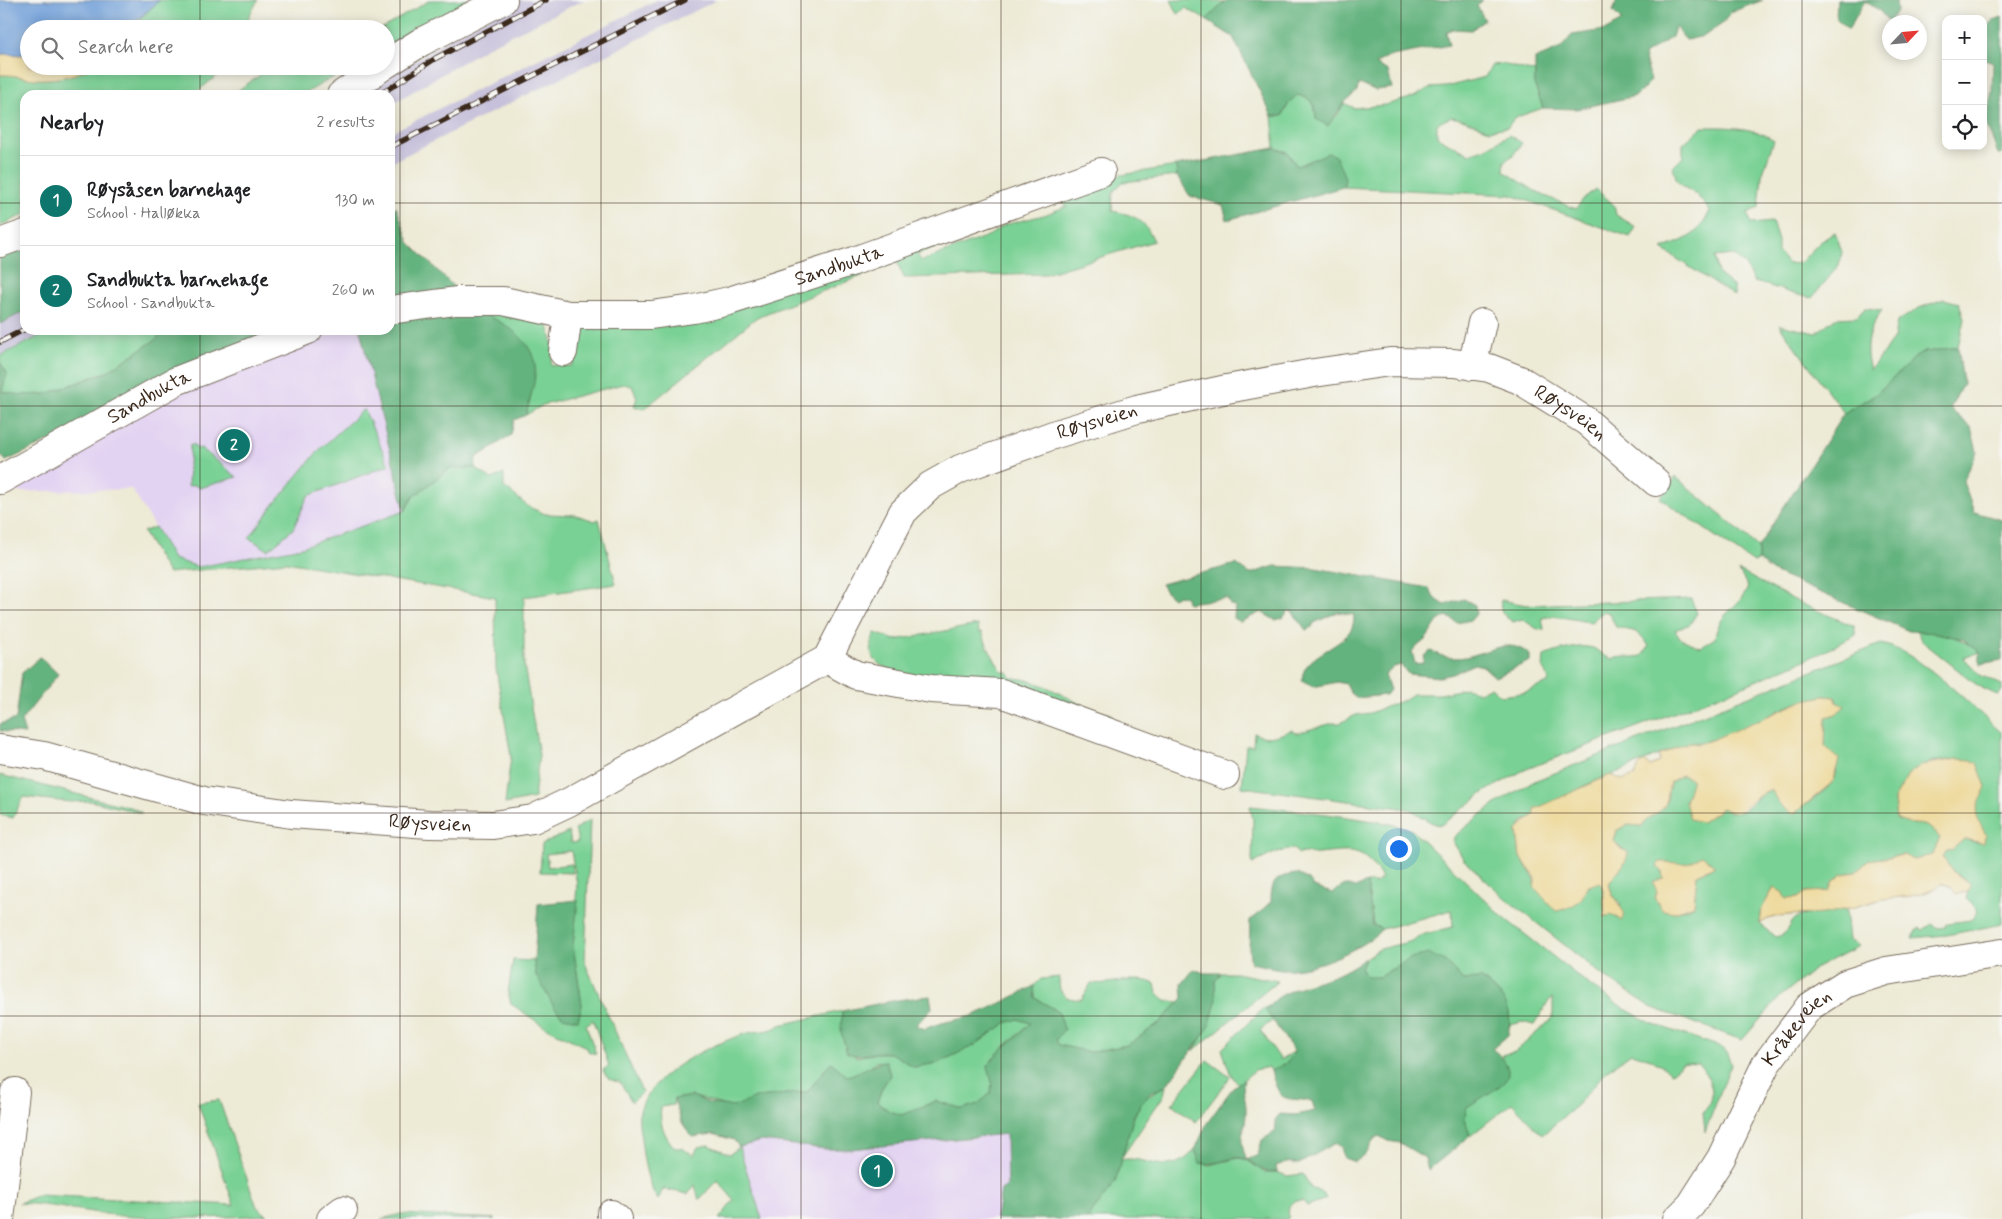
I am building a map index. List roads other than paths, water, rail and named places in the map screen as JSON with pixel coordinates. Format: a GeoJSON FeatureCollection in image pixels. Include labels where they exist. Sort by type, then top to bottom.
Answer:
{"type":"FeatureCollection","features":[{"type":"Feature","properties":{"kind":"street"},"geometry":{"type":"LineString","coordinates":[[395,59],[421,42],[503,0]]}},
{"type":"Feature","properties":{"kind":"street"},"geometry":{"type":"LineString","coordinates":[[348,90],[370,75]]}},
{"type":"Feature","properties":{"kind":"street","name":"Sandbukta"},"geometry":{"type":"LineString","coordinates":[[395,309],[456,301],[503,301],[568,315],[651,315],[729,302],[992,213],[1100,172]]}},
{"type":"Feature","properties":{"kind":"street"},"geometry":{"type":"LineString","coordinates":[[0,244],[20,236]]}},
{"type":"Feature","properties":{"kind":"street"},"geometry":{"type":"LineString","coordinates":[[563,352],[568,315]]}},
{"type":"Feature","properties":{"kind":"street"},"geometry":{"type":"LineString","coordinates":[[1472,366],[1482,323]]}},
{"type":"Feature","properties":{"kind":"street","name":"Sandbukta"},"geometry":{"type":"LineString","coordinates":[[0,480],[176,381],[295,335]]}},
{"type":"Feature","properties":{"kind":"street","name":"Røysveien"},"geometry":{"type":"LineString","coordinates":[[0,749],[44,756],[204,801],[291,814],[429,824],[493,825],[533,819],[569,802],[827,659],[903,512],[930,486],[960,469],[1056,434],[1137,409],[1227,389],[1390,362],[1454,363],[1489,368],[1520,380],[1586,421],[1656,482]]}},
{"type":"Feature","properties":{"kind":"street"},"geometry":{"type":"LineString","coordinates":[[827,659],[856,675],[931,689],[1000,693],[1225,775]]}},
{"type":"Feature","properties":{"kind":"street","name":"Kråkeveien"},"geometry":{"type":"LineString","coordinates":[[1677,1219],[1691,1206],[1721,1158],[1766,1064],[1809,1007],[1845,984],[1886,971],[2002,953]]}},
{"type":"Feature","properties":{"kind":"street"},"geometry":{"type":"LineString","coordinates":[[0,1219],[15,1092]]}},
{"type":"Feature","properties":{"kind":"water"},"geometry":{"type":"Polygon","coordinates":[[[0,0],[160,0],[137,20],[20,20],[20,55],[0,54],[0,0]]]}},
{"type":"Feature","properties":{"kind":"railway"},"geometry":{"type":"LineString","coordinates":[[387,90],[436,58],[546,0]]}},
{"type":"Feature","properties":{"kind":"railway"},"geometry":{"type":"LineString","coordinates":[[395,145],[685,0]]}},
{"type":"Feature","properties":{"kind":"railway"},"geometry":{"type":"LineString","coordinates":[[0,342],[20,332]]}},
{"type":"Feature","properties":{"kind":"place","name":"Sandbukta barnehage"},"geometry":{"type":"Point","coordinates":[234,445]}},
{"type":"Feature","properties":{"kind":"place","name":"Røysåsen barnehage"},"geometry":{"type":"Point","coordinates":[877,1171]}}]}
